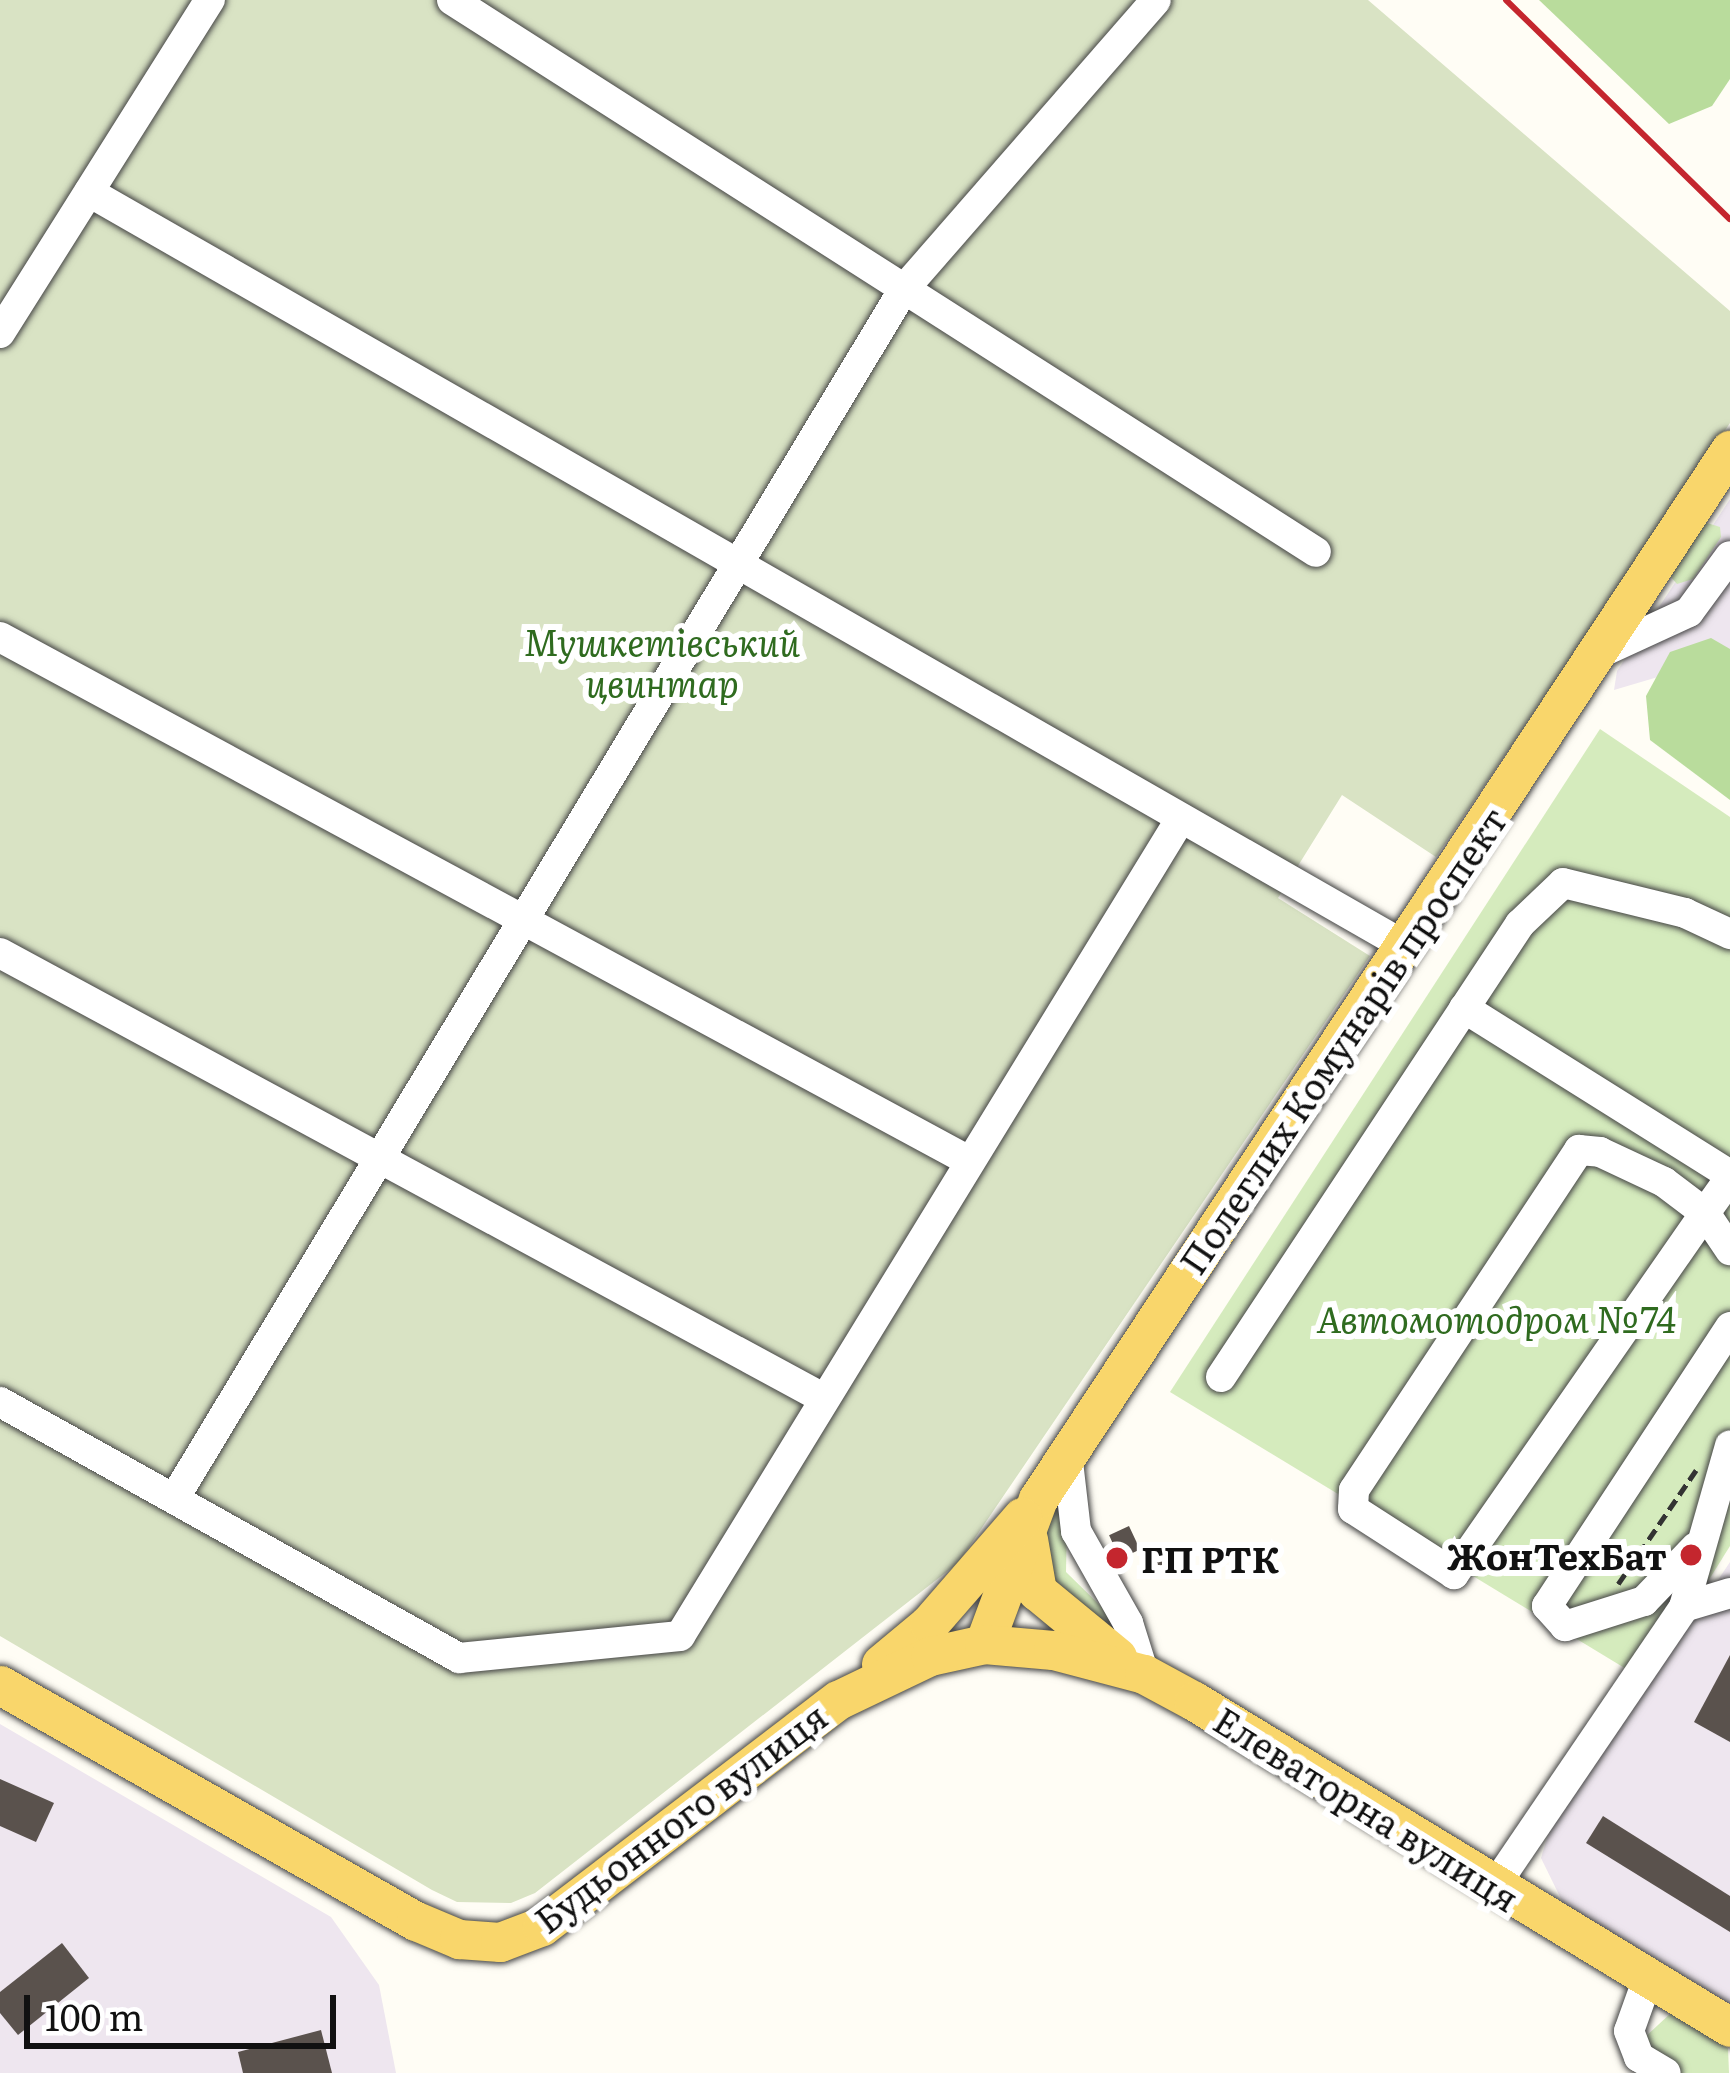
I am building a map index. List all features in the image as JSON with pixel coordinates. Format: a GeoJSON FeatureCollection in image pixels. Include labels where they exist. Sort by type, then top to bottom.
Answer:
{"type":"FeatureCollection","features":[{"type":"Feature","properties":{"kind":"main road","name":"Полеглих Комунарів проспект"},"geometry":{"type":"LineString","coordinates":[[984,1644],[1038,1499],[1730,450]]}},
{"type":"Feature","properties":{"kind":"main road"},"geometry":{"type":"LineString","coordinates":[[1038,1499],[1028,1549],[1037,1591],[1144,1674]]}},
{"type":"Feature","properties":{"kind":"main road"},"geometry":{"type":"LineString","coordinates":[[838,1700],[929,1624],[1038,1499]]}},
{"type":"Feature","properties":{"kind":"main road","name":"Елеваторна вулиця"},"geometry":{"type":"LineString","coordinates":[[984,1644],[1053,1651],[1144,1674],[1730,2027]]}},
{"type":"Feature","properties":{"kind":"main road","name":"Будьонного вулиця"},"geometry":{"type":"LineString","coordinates":[[0,1685],[416,1921],[459,1939],[500,1942],[542,1926],[838,1700],[930,1656],[984,1644]]}},
{"type":"Feature","properties":{"kind":"lane"},"geometry":{"type":"LineString","coordinates":[[0,333],[210,0]]}},
{"type":"Feature","properties":{"kind":"lane"},"geometry":{"type":"LineString","coordinates":[[452,0],[1316,552]]}},
{"type":"Feature","properties":{"kind":"lane"},"geometry":{"type":"LineString","coordinates":[[174,1499],[376,1156],[904,289],[1156,0]]}},
{"type":"Feature","properties":{"kind":"lane"},"geometry":{"type":"LineString","coordinates":[[88,192],[1405,946]]}},
{"type":"Feature","properties":{"kind":"lane"},"geometry":{"type":"LineString","coordinates":[[1598,654],[1690,612],[1730,556]]}},
{"type":"Feature","properties":{"kind":"lane"},"geometry":{"type":"LineString","coordinates":[[0,637],[969,1161]]}},
{"type":"Feature","properties":{"kind":"lane"},"geometry":{"type":"LineString","coordinates":[[0,1402],[459,1658],[680,1636],[1181,818]]}},
{"type":"Feature","properties":{"kind":"lane"},"geometry":{"type":"LineString","coordinates":[[1221,1377],[1520,924],[1563,883],[1685,914],[1730,934]]}},
{"type":"Feature","properties":{"kind":"lane"},"geometry":{"type":"LineString","coordinates":[[0,953],[823,1398]]}},
{"type":"Feature","properties":{"kind":"lane"},"geometry":{"type":"LineString","coordinates":[[1464,1008],[1730,1177],[1705,1213],[1454,1574],[1353,1509],[1354,1490],[1580,1150],[1600,1152],[1664,1182],[1705,1213],[1730,1250]]}},
{"type":"Feature","properties":{"kind":"lane"},"geometry":{"type":"LineString","coordinates":[[1696,1547],[1644,1601],[1565,1626],[1547,1606],[1730,1327]]}},
{"type":"Feature","properties":{"kind":"lane"},"geometry":{"type":"LineString","coordinates":[[1494,1887],[1684,1607],[1717,1452]]}},
{"type":"Feature","properties":{"kind":"lane"},"geometry":{"type":"LineString","coordinates":[[1067,1454],[1076,1531],[1128,1622],[1144,1674]]}},
{"type":"Feature","properties":{"kind":"lane"},"geometry":{"type":"LineString","coordinates":[[1684,1607],[1730,1594]]}},
{"type":"Feature","properties":{"kind":"lane"},"geometry":{"type":"LineString","coordinates":[[1648,1978],[1630,2032],[1639,2056],[1666,2073]]}},
{"type":"Feature","properties":{"kind":"path"},"geometry":{"type":"LineString","coordinates":[[1596,1616],[1717,1452]]}},
{"type":"Feature","properties":{"kind":"shaded area"},"geometry":{"type":"Polygon","coordinates":[[[1730,499],[1730,673],[1668,674],[1614,690],[1617,671],[1730,499]]]}},
{"type":"Feature","properties":{"kind":"shaded area"},"geometry":{"type":"Polygon","coordinates":[[[1730,1562],[1730,2006],[1564,1905],[1541,1858],[1548,1835],[1730,1562]]]}},
{"type":"Feature","properties":{"kind":"shaded area"},"geometry":{"type":"Polygon","coordinates":[[[0,1724],[331,1917],[379,1985],[396,2073],[0,2073],[0,1724]]]}},
{"type":"Feature","properties":{"kind":"green space","name":"Мушкетівський цвинтар"},"geometry":{"type":"Polygon","coordinates":[[[0,0],[1368,0],[1730,311],[1730,423],[1436,857],[1342,795],[1278,898],[1370,956],[958,1563],[535,1893],[511,1903],[457,1902],[432,1890],[0,1636],[0,0]]]}},
{"type":"Feature","properties":{"kind":"green space"},"geometry":{"type":"Polygon","coordinates":[[[1539,0],[1730,0],[1730,79],[1712,106],[1669,124],[1539,0]]]}},
{"type":"Feature","properties":{"kind":"green space"},"geometry":{"type":"Polygon","coordinates":[[[1704,522],[1720,527],[1721,537],[1693,579],[1677,584],[1670,576],[1704,522]]]}},
{"type":"Feature","properties":{"kind":"green space"},"geometry":{"type":"Polygon","coordinates":[[[1711,638],[1730,649],[1730,800],[1650,740],[1646,696],[1670,652],[1711,638]]]}},
{"type":"Feature","properties":{"kind":"green space","name":"Автомотодром №74"},"geometry":{"type":"Polygon","coordinates":[[[1600,729],[1730,817],[1730,1546],[1646,1681],[1170,1392],[1600,729]]]}},
{"type":"Feature","properties":{"kind":"green space"},"geometry":{"type":"Polygon","coordinates":[[[1068,1478],[1066,1572],[1116,1621],[1113,1636],[1048,1589],[1043,1527],[1068,1478]]]}},
{"type":"Feature","properties":{"kind":"green space"},"geometry":{"type":"Polygon","coordinates":[[[1672,2012],[1728,2048],[1729,2073],[1676,2073],[1643,2039],[1672,2012]]]}},
{"type":"Feature","properties":{"kind":"building"},"geometry":{"type":"Polygon","coordinates":[[[1129,1526],[1140,1550],[1120,1559],[1109,1535],[1129,1526]]]}},
{"type":"Feature","properties":{"kind":"building"},"geometry":{"type":"Polygon","coordinates":[[[1169,1548],[1175,1563],[1160,1572],[1155,1556],[1169,1548]]]}},
{"type":"Feature","properties":{"kind":"building"},"geometry":{"type":"Polygon","coordinates":[[[1730,1655],[1730,1742],[1694,1722],[1730,1655]]]}},
{"type":"Feature","properties":{"kind":"building"},"geometry":{"type":"Polygon","coordinates":[[[0,1779],[54,1803],[36,1842],[0,1826],[0,1779]]]}},
{"type":"Feature","properties":{"kind":"building"},"geometry":{"type":"Polygon","coordinates":[[[1603,1816],[1730,1896],[1730,1932],[1586,1843],[1603,1816]]]}},
{"type":"Feature","properties":{"kind":"building"},"geometry":{"type":"Polygon","coordinates":[[[62,1943],[89,1978],[18,2035],[0,2013],[0,1992],[62,1943]]]}},
{"type":"Feature","properties":{"kind":"building"},"geometry":{"type":"Polygon","coordinates":[[[321,2030],[332,2073],[243,2073],[238,2052],[321,2030]]]}},
{"type":"Feature","properties":{"kind":"railway"},"geometry":{"type":"LineString","coordinates":[[1506,0],[1730,219]]}},
{"type":"Feature","properties":{"kind":"place","name":"ЖонТехБат"},"geometry":{"type":"Point","coordinates":[1691,1555]}},
{"type":"Feature","properties":{"kind":"place","name":"ГП РТК"},"geometry":{"type":"Point","coordinates":[1117,1558]}}]}
